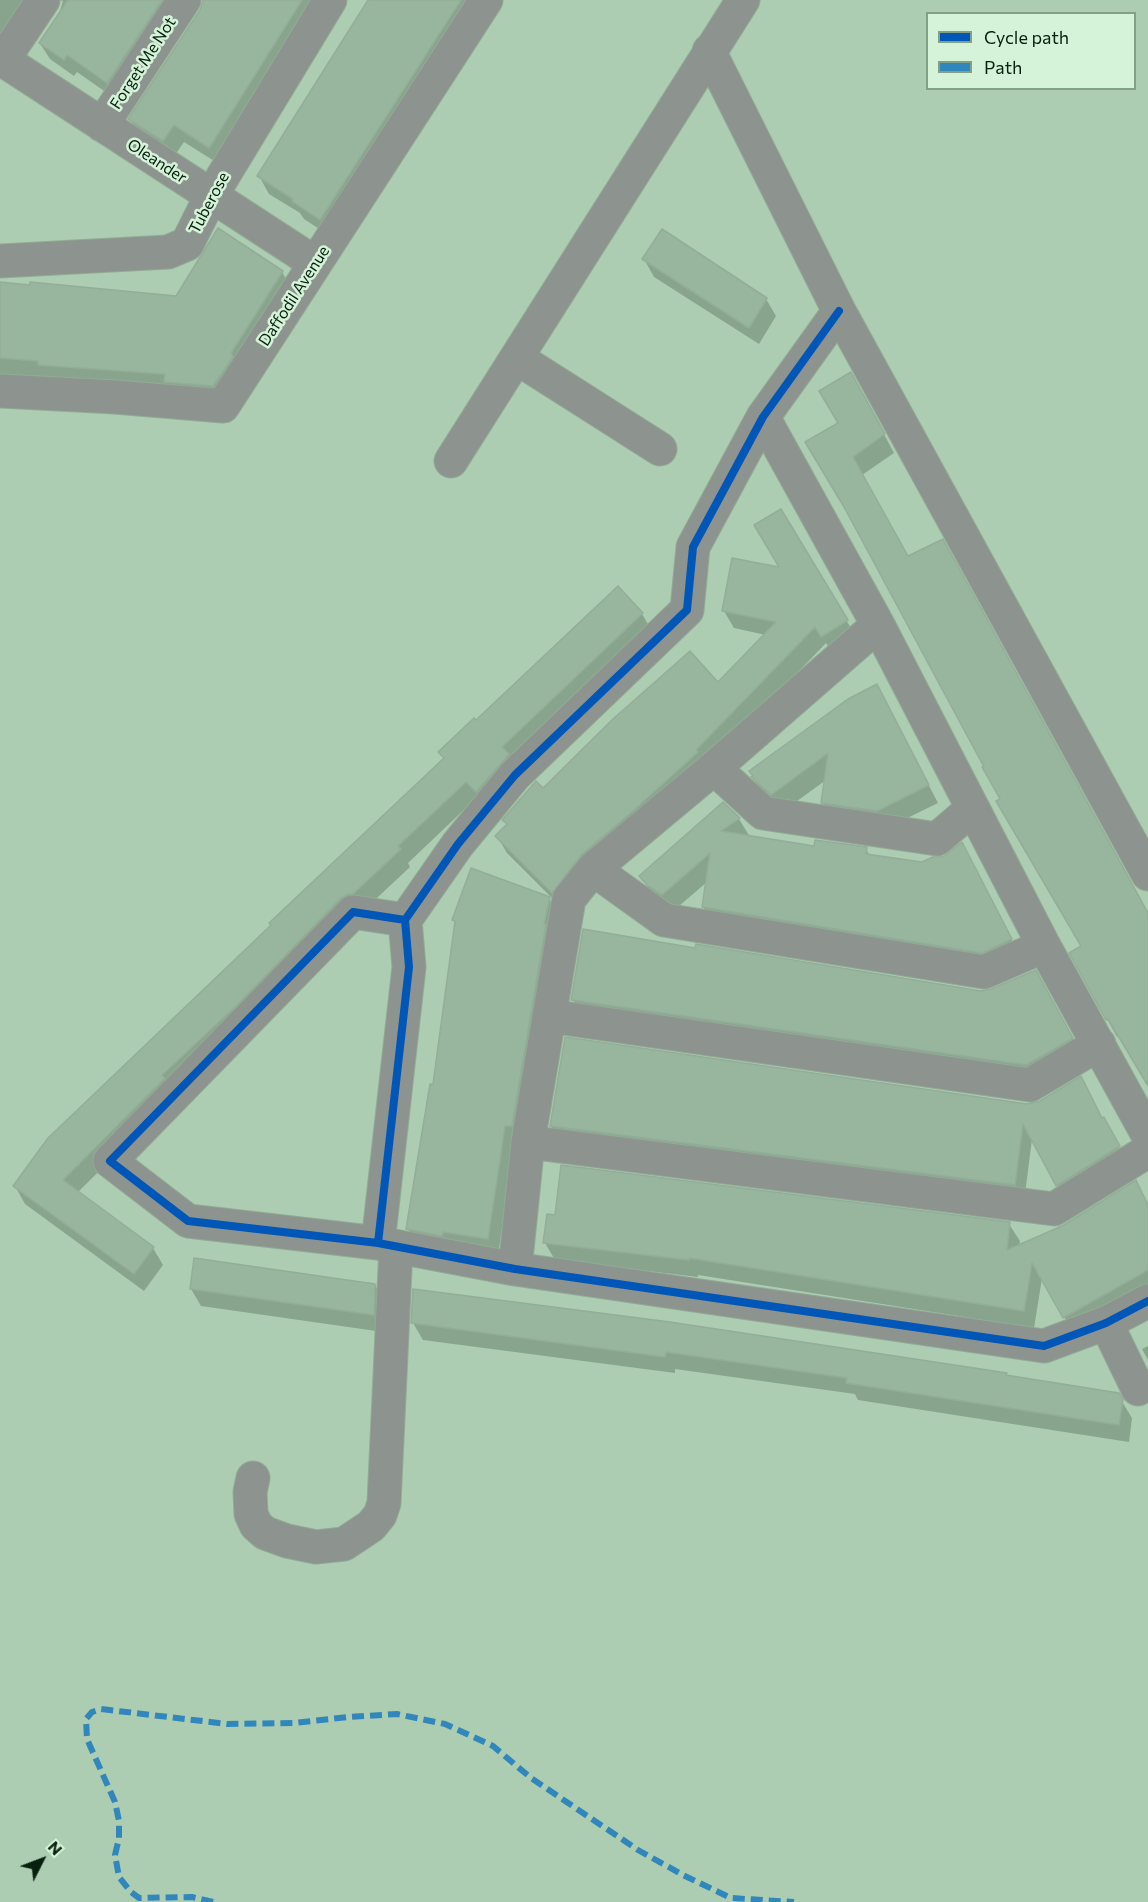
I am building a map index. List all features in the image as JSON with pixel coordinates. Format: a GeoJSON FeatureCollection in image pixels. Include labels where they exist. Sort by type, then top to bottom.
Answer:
{"type":"FeatureCollection","features":[{"type":"Feature","properties":{"kind":"street"},"geometry":{"type":"LineString","coordinates":[[2,59],[43,0]]}},
{"type":"Feature","properties":{"kind":"street","name":"Forget Me Not"},"geometry":{"type":"LineString","coordinates":[[102,125],[184,0]]}},
{"type":"Feature","properties":{"kind":"street","name":"Tuberose"},"geometry":{"type":"LineString","coordinates":[[0,261],[168,252],[187,244],[211,196],[330,0]]}},
{"type":"Feature","properties":{"kind":"street","name":"Daffodil Avenue"},"geometry":{"type":"LineString","coordinates":[[0,391],[223,406],[486,0]]}},
{"type":"Feature","properties":{"kind":"street"},"geometry":{"type":"LineString","coordinates":[[451,461],[743,0]]}},
{"type":"Feature","properties":{"kind":"street"},"geometry":{"type":"LineString","coordinates":[[709,51],[839,311],[1148,874]]}},
{"type":"Feature","properties":{"kind":"street","name":"Oleander"},"geometry":{"type":"LineString","coordinates":[[2,59],[315,263]]}},
{"type":"Feature","properties":{"kind":"street"},"geometry":{"type":"LineString","coordinates":[[253,1478],[250,1492],[251,1514],[256,1525],[265,1533],[287,1541],[316,1547],[344,1544],[372,1526],[380,1515],[384,1503],[387,1245],[409,967],[405,920],[458,844],[514,775],[687,610],[693,547],[763,417],[839,311]]}},
{"type":"Feature","properties":{"kind":"street"},"geometry":{"type":"LineString","coordinates":[[517,358],[660,449]]}},
{"type":"Feature","properties":{"kind":"street"},"geometry":{"type":"LineString","coordinates":[[763,417],[878,625],[1044,946],[1148,1135]]}},
{"type":"Feature","properties":{"kind":"street"},"geometry":{"type":"LineString","coordinates":[[515,1269],[528,1142],[569,899],[593,869],[714,768],[878,625]]}},
{"type":"Feature","properties":{"kind":"street"},"geometry":{"type":"LineString","coordinates":[[714,768],[763,813],[937,839],[972,809]]}},
{"type":"Feature","properties":{"kind":"street"},"geometry":{"type":"LineString","coordinates":[[593,869],[664,920],[984,972],[1044,946]]}},
{"type":"Feature","properties":{"kind":"street"},"geometry":{"type":"LineString","coordinates":[[405,920],[353,912],[110,1161],[188,1221],[387,1245],[515,1269],[1044,1346],[1106,1323],[1148,1301]]}},
{"type":"Feature","properties":{"kind":"street"},"geometry":{"type":"LineString","coordinates":[[549,1016],[1030,1085],[1099,1044]]}},
{"type":"Feature","properties":{"kind":"street"},"geometry":{"type":"LineString","coordinates":[[528,1142],[1054,1209],[1148,1151]]}},
{"type":"Feature","properties":{"kind":"street"},"geometry":{"type":"LineString","coordinates":[[1106,1323],[1138,1389]]}},
{"type":"Feature","properties":{"kind":"building"},"geometry":{"type":"Polygon","coordinates":[[[68,0],[162,0],[107,83],[67,55],[64,60],[39,43],[68,0]]]}},
{"type":"Feature","properties":{"kind":"building"},"geometry":{"type":"Polygon","coordinates":[[[203,0],[302,0],[209,148],[174,125],[163,141],[128,119],[200,10],[203,0]]]}},
{"type":"Feature","properties":{"kind":"building"},"geometry":{"type":"Polygon","coordinates":[[[368,0],[461,0],[320,220],[257,176],[368,0]]]}},
{"type":"Feature","properties":{"kind":"building"},"geometry":{"type":"Polygon","coordinates":[[[218,228],[283,271],[231,353],[233,357],[213,386],[164,382],[165,374],[38,365],[38,361],[0,358],[0,282],[30,285],[30,282],[176,296],[218,228]]]}},
{"type":"Feature","properties":{"kind":"building"},"geometry":{"type":"Polygon","coordinates":[[[662,229],[767,298],[749,328],[642,259],[662,229]]]}},
{"type":"Feature","properties":{"kind":"building"},"geometry":{"type":"Polygon","coordinates":[[[851,372],[885,434],[853,457],[908,556],[943,539],[1148,913],[1148,1086],[1108,1019],[1106,1020],[1069,953],[1081,946],[996,801],[1000,799],[982,767],[984,767],[844,507],[805,442],[838,423],[819,391],[851,372]]]}},
{"type":"Feature","properties":{"kind":"building"},"geometry":{"type":"Polygon","coordinates":[[[781,509],[848,620],[821,637],[815,627],[696,750],[698,752],[581,855],[552,893],[495,836],[507,824],[502,820],[536,781],[543,788],[613,719],[690,651],[718,682],[776,622],[722,611],[732,558],[779,567],[754,525],[781,509]]]}},
{"type":"Feature","properties":{"kind":"building"},"geometry":{"type":"Polygon","coordinates":[[[618,586],[643,613],[502,747],[509,754],[476,792],[466,782],[398,846],[401,849],[353,894],[347,894],[340,899],[236,1006],[162,1075],[165,1078],[63,1180],[154,1247],[134,1274],[13,1186],[48,1138],[271,925],[269,923],[444,758],[438,752],[474,718],[476,720],[618,586]]]}},
{"type":"Feature","properties":{"kind":"building"},"geometry":{"type":"Polygon","coordinates":[[[877,684],[929,785],[877,811],[821,803],[828,753],[771,795],[751,777],[753,776],[749,771],[848,699],[877,684]]]}},
{"type":"Feature","properties":{"kind":"building"},"geometry":{"type":"Polygon","coordinates":[[[723,802],[740,818],[721,831],[814,846],[815,840],[867,847],[866,854],[922,862],[933,857],[943,857],[962,842],[1012,939],[982,953],[702,907],[710,853],[662,895],[647,885],[639,876],[723,802]]]}},
{"type":"Feature","properties":{"kind":"building"},"geometry":{"type":"Polygon","coordinates":[[[471,868],[550,897],[512,1126],[505,1126],[488,1239],[443,1232],[442,1236],[406,1229],[430,1084],[433,1084],[455,921],[452,920],[471,868]]]}},
{"type":"Feature","properties":{"kind":"building"},"geometry":{"type":"Polygon","coordinates":[[[583,929],[695,948],[696,944],[981,991],[1036,970],[1073,1038],[1026,1065],[571,1000],[583,929]]]}},
{"type":"Feature","properties":{"kind":"building"},"geometry":{"type":"Polygon","coordinates":[[[565,1037],[1027,1104],[1040,1101],[1081,1076],[1102,1118],[1104,1117],[1120,1146],[1056,1186],[1023,1124],[1015,1185],[550,1126],[565,1037]]]}},
{"type":"Feature","properties":{"kind":"building"},"geometry":{"type":"Polygon","coordinates":[[[561,1165],[1010,1222],[1007,1250],[1064,1225],[1136,1180],[1148,1205],[1148,1270],[1063,1318],[1032,1263],[1024,1311],[689,1258],[689,1260],[543,1243],[547,1214],[555,1215],[561,1165]]]}},
{"type":"Feature","properties":{"kind":"building"},"geometry":{"type":"Polygon","coordinates":[[[194,1258],[375,1284],[374,1315],[190,1289],[194,1258]]]}},
{"type":"Feature","properties":{"kind":"building"},"geometry":{"type":"Polygon","coordinates":[[[413,1289],[670,1322],[1007,1373],[1006,1375],[1119,1393],[1123,1399],[1119,1425],[846,1383],[847,1378],[666,1352],[665,1357],[411,1323],[413,1289]]]}},
{"type":"Feature","properties":{"kind":"marked path"},"geometry":{"type":"LineString","coordinates":[[213,1902],[192,1897],[139,1898],[119,1877],[115,1855],[119,1838],[119,1821],[115,1802],[87,1739],[86,1719],[92,1712],[101,1709],[227,1724],[294,1723],[397,1714],[445,1724],[493,1746],[531,1778],[638,1850],[683,1875],[731,1898],[794,1902]]}},
{"type":"Feature","properties":{"kind":"cycle path"},"geometry":{"type":"LineString","coordinates":[[378,1243],[409,967],[405,920],[458,844],[515,775],[687,610],[693,547],[763,417],[839,311]]}},
{"type":"Feature","properties":{"kind":"cycle path"},"geometry":{"type":"LineString","coordinates":[[405,920],[353,912],[110,1161],[188,1221],[378,1243],[515,1269],[1044,1346],[1106,1323],[1148,1301]]}}]}
